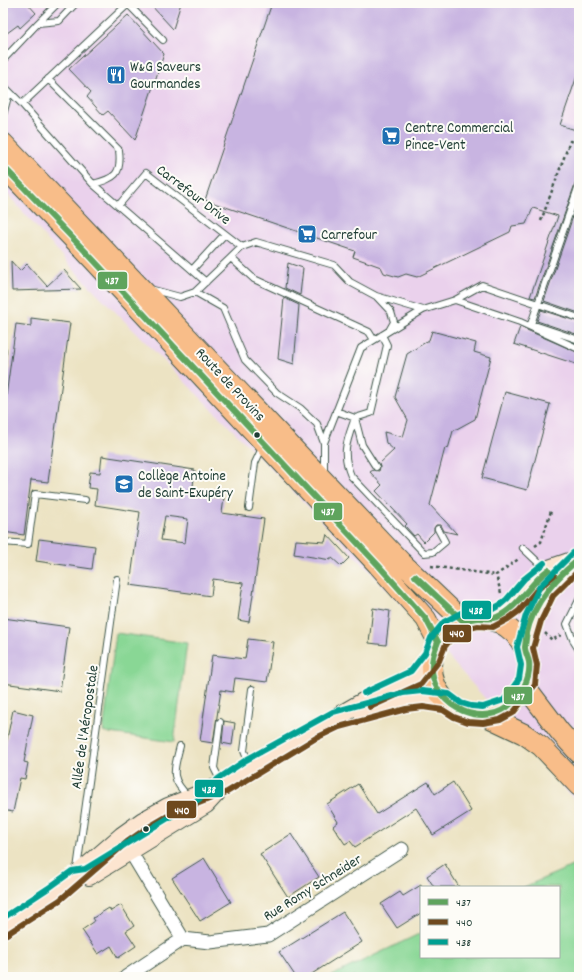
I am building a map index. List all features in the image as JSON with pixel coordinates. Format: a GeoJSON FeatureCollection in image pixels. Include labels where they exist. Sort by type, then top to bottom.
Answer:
{"type":"FeatureCollection","features":[{"type":"Feature","properties":{"kind":"main road","name":"Route de Provins"},"geometry":{"type":"LineString","coordinates":[[3,143],[401,562],[463,621]]}},
{"type":"Feature","properties":{"kind":"main road","name":"Route de Provins"},"geometry":{"type":"LineString","coordinates":[[3,166],[264,443],[418,610],[435,649]]}},
{"type":"Feature","properties":{"kind":"main road"},"geometry":{"type":"LineString","coordinates":[[492,619],[513,606],[530,585],[546,570],[579,559]]}},
{"type":"Feature","properties":{"kind":"main road"},"geometry":{"type":"LineString","coordinates":[[525,648],[533,618],[546,591],[579,559]]}},
{"type":"Feature","properties":{"kind":"main road"},"geometry":{"type":"LineString","coordinates":[[3,927],[56,894],[76,878],[95,859],[143,821],[168,807],[223,785],[250,767],[336,719],[370,698],[416,677],[435,649],[449,629],[463,621],[477,618],[492,619],[505,625],[516,634],[525,648],[529,665],[525,686],[509,706],[497,712],[484,715],[470,714],[457,710],[446,702],[435,683],[432,673],[435,649]]}},
{"type":"Feature","properties":{"kind":"main road"},"geometry":{"type":"LineString","coordinates":[[525,686],[560,732],[579,753]]}},
{"type":"Feature","properties":{"kind":"main road"},"geometry":{"type":"LineString","coordinates":[[336,719],[404,701],[423,699],[446,702]]}},
{"type":"Feature","properties":{"kind":"main road"},"geometry":{"type":"LineString","coordinates":[[484,715],[524,734],[541,746],[579,786]]}},
{"type":"Feature","properties":{"kind":"main road"},"geometry":{"type":"LineString","coordinates":[[76,878],[88,877],[206,804],[223,785]]}},
{"type":"Feature","properties":{"kind":"street","name":"Rue Romy Schneider"},"geometry":{"type":"LineString","coordinates":[[183,939],[210,942],[268,935],[402,849]]}},
{"type":"Feature","properties":{"kind":"street"},"geometry":{"type":"LineString","coordinates":[[126,977],[183,939],[130,851]]}},
{"type":"Feature","properties":{"kind":"lane"},"geometry":{"type":"LineString","coordinates":[[3,60],[58,3]]}},
{"type":"Feature","properties":{"kind":"lane"},"geometry":{"type":"LineString","coordinates":[[38,23],[59,21],[76,3]]}},
{"type":"Feature","properties":{"kind":"lane"},"geometry":{"type":"LineString","coordinates":[[22,104],[128,4],[163,40]]}},
{"type":"Feature","properties":{"kind":"lane"},"geometry":{"type":"LineString","coordinates":[[48,79],[119,150],[121,162],[118,172],[111,179],[93,184]]}},
{"type":"Feature","properties":{"kind":"lane"},"geometry":{"type":"LineString","coordinates":[[3,86],[22,104],[93,184],[206,282]]}},
{"type":"Feature","properties":{"kind":"lane"},"geometry":{"type":"LineString","coordinates":[[3,115],[9,93]]}},
{"type":"Feature","properties":{"kind":"lane","name":"Carrefour Drive"},"geometry":{"type":"LineString","coordinates":[[118,206],[146,173],[242,247]]}},
{"type":"Feature","properties":{"kind":"lane"},"geometry":{"type":"LineString","coordinates":[[579,185],[531,324],[579,340]]}},
{"type":"Feature","properties":{"kind":"lane"},"geometry":{"type":"LineString","coordinates":[[192,270],[225,234]]}},
{"type":"Feature","properties":{"kind":"lane"},"geometry":{"type":"LineString","coordinates":[[138,286],[180,297],[195,292],[242,247],[256,242],[334,265],[350,282],[376,296],[423,310]]}},
{"type":"Feature","properties":{"kind":"lane"},"geometry":{"type":"LineString","coordinates":[[231,258],[254,279],[369,332],[374,340]]}},
{"type":"Feature","properties":{"kind":"lane"},"geometry":{"type":"LineString","coordinates":[[326,482],[323,468],[324,442],[361,348],[423,310],[455,300],[482,285],[579,318]]}},
{"type":"Feature","properties":{"kind":"lane"},"geometry":{"type":"LineString","coordinates":[[195,292],[223,308],[245,360],[277,393],[300,408],[317,424],[324,442]]}},
{"type":"Feature","properties":{"kind":"lane"},"geometry":{"type":"LineString","coordinates":[[376,296],[392,312],[394,322],[390,331]]}},
{"type":"Feature","properties":{"kind":"lane"},"geometry":{"type":"LineString","coordinates":[[455,300],[520,322],[579,349]]}},
{"type":"Feature","properties":{"kind":"lane"},"geometry":{"type":"LineString","coordinates":[[336,411],[355,418],[372,413],[387,345],[382,335]]}},
{"type":"Feature","properties":{"kind":"lane"},"geometry":{"type":"LineString","coordinates":[[355,418],[362,445],[376,467]]}},
{"type":"Feature","properties":{"kind":"lane"},"geometry":{"type":"LineString","coordinates":[[355,418],[345,449],[345,462],[351,476],[424,553],[433,552],[445,542],[438,529]]}},
{"type":"Feature","properties":{"kind":"lane"},"geometry":{"type":"LineString","coordinates":[[249,508],[255,464],[264,443]]}},
{"type":"Feature","properties":{"kind":"lane"},"geometry":{"type":"LineString","coordinates":[[3,542],[28,544],[36,494],[85,500]]}},
{"type":"Feature","properties":{"kind":"lane"},"geometry":{"type":"LineString","coordinates":[[523,548],[546,570]]}},
{"type":"Feature","properties":{"kind":"lane","name":"Allée de l'Aéropostale"},"geometry":{"type":"LineString","coordinates":[[76,878],[117,580]]}},
{"type":"Feature","properties":{"kind":"lane"},"geometry":{"type":"LineString","coordinates":[[579,600],[567,624],[579,650]]}},
{"type":"Feature","properties":{"kind":"lane"},"geometry":{"type":"LineString","coordinates":[[250,767],[244,751],[252,689]]}},
{"type":"Feature","properties":{"kind":"lane"},"geometry":{"type":"LineString","coordinates":[[220,722],[214,768],[223,785]]}},
{"type":"Feature","properties":{"kind":"lane"},"geometry":{"type":"LineString","coordinates":[[180,746],[174,771],[177,786],[190,798]]}},
{"type":"Feature","properties":{"kind":"path"},"geometry":{"type":"LineString","coordinates":[[541,221],[570,141],[579,144]]}},
{"type":"Feature","properties":{"kind":"path"},"geometry":{"type":"LineString","coordinates":[[401,562],[496,575]]}},
{"type":"Feature","properties":{"kind":"path"},"geometry":{"type":"LineString","coordinates":[[542,629],[552,640],[570,630]]}},
{"type":"Feature","properties":{"kind":"shaded area"},"geometry":{"type":"Polygon","coordinates":[[[3,3],[579,3],[579,805],[415,619],[291,489],[75,271],[3,189],[3,3]]]}},
{"type":"Feature","properties":{"kind":"green space"},"geometry":{"type":"Polygon","coordinates":[[[116,633],[187,643],[174,742],[103,732],[116,633]]]}},
{"type":"Feature","properties":{"kind":"green space"},"geometry":{"type":"Polygon","coordinates":[[[579,863],[579,977],[329,977],[420,933],[420,958],[560,958],[560,886],[526,886],[579,863]]]}},
{"type":"Feature","properties":{"kind":"building"},"geometry":{"type":"Polygon","coordinates":[[[3,3],[27,3],[36,13],[20,28],[18,25],[3,36],[3,3]]]}},
{"type":"Feature","properties":{"kind":"building"},"geometry":{"type":"Polygon","coordinates":[[[149,3],[181,3],[173,29],[149,3]]]}},
{"type":"Feature","properties":{"kind":"building","name":"Centre Commercial Pince-Vent"},"geometry":{"type":"Polygon","coordinates":[[[272,3],[579,3],[579,70],[560,125],[579,131],[579,181],[575,184],[535,298],[530,297],[558,216],[533,208],[526,224],[512,226],[510,232],[417,277],[406,274],[398,277],[384,273],[381,267],[353,257],[355,251],[205,200],[272,3]]]}},
{"type":"Feature","properties":{"kind":"building","name":"W&G Saveurs Gourmandes"},"geometry":{"type":"Polygon","coordinates":[[[128,15],[164,54],[135,140],[108,111],[103,115],[87,97],[91,92],[69,69],[128,15]]]}},
{"type":"Feature","properties":{"kind":"building"},"geometry":{"type":"Polygon","coordinates":[[[579,199],[579,313],[544,301],[579,199]]]}},
{"type":"Feature","properties":{"kind":"building"},"geometry":{"type":"Polygon","coordinates":[[[11,261],[20,271],[27,264],[47,286],[64,270],[81,289],[12,291],[11,261]]]}},
{"type":"Feature","properties":{"kind":"building"},"geometry":{"type":"Polygon","coordinates":[[[288,263],[303,268],[300,295],[285,288],[288,263]]]}},
{"type":"Feature","properties":{"kind":"building","name":"Carrefour"},"geometry":{"type":"Polygon","coordinates":[[[284,298],[299,305],[294,364],[278,359],[284,298]]]}},
{"type":"Feature","properties":{"kind":"building"},"geometry":{"type":"Polygon","coordinates":[[[541,310],[579,322],[579,335],[537,321],[541,310]]]}},
{"type":"Feature","properties":{"kind":"building"},"geometry":{"type":"Polygon","coordinates":[[[31,318],[70,323],[48,482],[31,480],[24,535],[3,532],[3,418],[16,324],[31,326],[31,318]]]}},
{"type":"Feature","properties":{"kind":"building"},"geometry":{"type":"Polygon","coordinates":[[[520,327],[579,353],[579,365],[514,344],[520,327]]]}},
{"type":"Feature","properties":{"kind":"building"},"geometry":{"type":"Polygon","coordinates":[[[432,331],[476,343],[474,352],[491,357],[475,419],[453,431],[448,449],[445,448],[430,505],[457,534],[444,531],[441,525],[436,525],[434,532],[424,542],[417,534],[414,536],[405,526],[407,524],[376,491],[382,485],[370,472],[373,470],[379,471],[379,464],[394,450],[386,443],[384,432],[403,437],[408,420],[395,397],[407,354],[429,340],[432,331]]]}},
{"type":"Feature","properties":{"kind":"building"},"geometry":{"type":"Polygon","coordinates":[[[505,392],[550,404],[527,490],[482,478],[505,392]]]}},
{"type":"Feature","properties":{"kind":"building"},"geometry":{"type":"Polygon","coordinates":[[[102,456],[195,470],[192,494],[224,498],[222,513],[264,519],[249,622],[238,620],[243,583],[213,579],[211,596],[130,585],[140,512],[95,505],[97,489],[88,488],[90,472],[100,473],[102,456]],[[165,516],[161,540],[185,543],[188,519],[165,516]]]}},
{"type":"Feature","properties":{"kind":"building"},"geometry":{"type":"Polygon","coordinates":[[[327,534],[349,558],[341,566],[331,557],[331,560],[294,554],[296,540],[325,542],[327,534]]]}},
{"type":"Feature","properties":{"kind":"building"},"geometry":{"type":"Polygon","coordinates":[[[39,539],[95,546],[92,569],[36,561],[39,539]]]}},
{"type":"Feature","properties":{"kind":"building"},"geometry":{"type":"Polygon","coordinates":[[[373,608],[390,611],[386,645],[369,643],[373,608]]]}},
{"type":"Feature","properties":{"kind":"building"},"geometry":{"type":"Polygon","coordinates":[[[3,618],[69,627],[60,691],[3,683],[3,618]]]}},
{"type":"Feature","properties":{"kind":"building"},"geometry":{"type":"Polygon","coordinates":[[[248,639],[273,642],[267,682],[235,678],[233,692],[221,690],[213,743],[200,741],[212,655],[245,659],[248,639]]]}},
{"type":"Feature","properties":{"kind":"building"},"geometry":{"type":"Polygon","coordinates":[[[13,710],[33,715],[24,762],[28,763],[25,779],[20,778],[13,812],[3,810],[3,758],[13,710]]]}},
{"type":"Feature","properties":{"kind":"building"},"geometry":{"type":"Polygon","coordinates":[[[224,721],[235,723],[232,745],[222,743],[224,721]]]}},
{"type":"Feature","properties":{"kind":"building"},"geometry":{"type":"Polygon","coordinates":[[[428,782],[435,794],[453,782],[471,811],[433,835],[416,808],[355,847],[350,841],[345,844],[333,826],[338,822],[327,804],[358,784],[377,814],[428,782]]]}},
{"type":"Feature","properties":{"kind":"building"},"geometry":{"type":"Polygon","coordinates":[[[291,834],[319,877],[288,897],[260,854],[291,834]]]}},
{"type":"Feature","properties":{"kind":"building"},"geometry":{"type":"Polygon","coordinates":[[[204,858],[231,902],[200,921],[172,878],[204,858]]]}},
{"type":"Feature","properties":{"kind":"building"},"geometry":{"type":"Polygon","coordinates":[[[445,864],[458,886],[433,886],[427,876],[445,864]]]}},
{"type":"Feature","properties":{"kind":"building"},"geometry":{"type":"Polygon","coordinates":[[[421,885],[420,914],[397,928],[381,904],[400,892],[403,896],[421,885]]]}},
{"type":"Feature","properties":{"kind":"building"},"geometry":{"type":"Polygon","coordinates":[[[121,905],[134,926],[126,931],[136,946],[118,958],[111,946],[98,954],[82,930],[95,921],[93,918],[109,908],[111,911],[121,905]]]}},
{"type":"Feature","properties":{"kind":"building"},"geometry":{"type":"Polygon","coordinates":[[[343,912],[362,942],[307,977],[296,977],[279,952],[343,912]]]}},
{"type":"Feature","properties":{"kind":"transit line","name":"437"},"geometry":{"type":"LineString","coordinates":[[3,166],[85,251],[378,565],[426,619],[438,642],[434,652],[432,664],[435,684],[442,695],[452,705],[463,711],[489,715],[501,711],[516,699],[522,690],[529,673],[529,662],[525,647],[530,621],[543,597],[559,577],[579,559]]}},
{"type":"Feature","properties":{"kind":"transit line","name":"438"},"geometry":{"type":"LineString","coordinates":[[3,918],[72,871],[85,869],[201,798],[218,779],[246,760],[333,712],[403,693],[422,691],[449,694],[461,703],[471,706],[483,707],[504,700],[519,679],[521,665],[517,647],[526,615],[540,586],[573,553]]}},
{"type":"Feature","properties":{"kind":"transit line","name":"438"},"geometry":{"type":"LineString","coordinates":[[364,693],[411,671],[425,653],[431,638],[444,622],[461,613],[476,610],[489,611],[500,605],[524,579],[544,563]]}},
{"type":"Feature","properties":{"kind":"transit line","name":"437"},"geometry":{"type":"LineString","coordinates":[[415,576],[463,621],[477,618],[492,618],[504,613],[518,602],[535,582],[548,570]]}},
{"type":"Feature","properties":{"kind":"transit line","name":"440"},"geometry":{"type":"LineString","coordinates":[[7,934],[60,900],[127,842],[147,828],[171,814],[227,792],[316,738],[339,727],[406,709],[423,707],[443,710],[454,717],[468,722],[483,723],[500,720],[513,713],[535,685],[537,665],[533,648],[541,621],[553,596],[579,570]]}},
{"type":"Feature","properties":{"kind":"transit line","name":"440"},"geometry":{"type":"LineString","coordinates":[[370,707],[421,684],[439,661],[445,646],[454,635],[466,629],[478,626],[493,627],[508,619],[519,611],[536,591],[554,575]]}},
{"type":"Feature","properties":{"kind":"place","name":"W&G Saveurs Gourmandes"},"geometry":{"type":"Point","coordinates":[116,75]}},
{"type":"Feature","properties":{"kind":"place","name":"Centre Commercial Pince-Vent"},"geometry":{"type":"Point","coordinates":[391,136]}},
{"type":"Feature","properties":{"kind":"place","name":"Carrefour"},"geometry":{"type":"Point","coordinates":[307,234]}},
{"type":"Feature","properties":{"kind":"place","name":"Collège Antoine de Saint-Exupéry"},"geometry":{"type":"Point","coordinates":[124,484]}}]}
